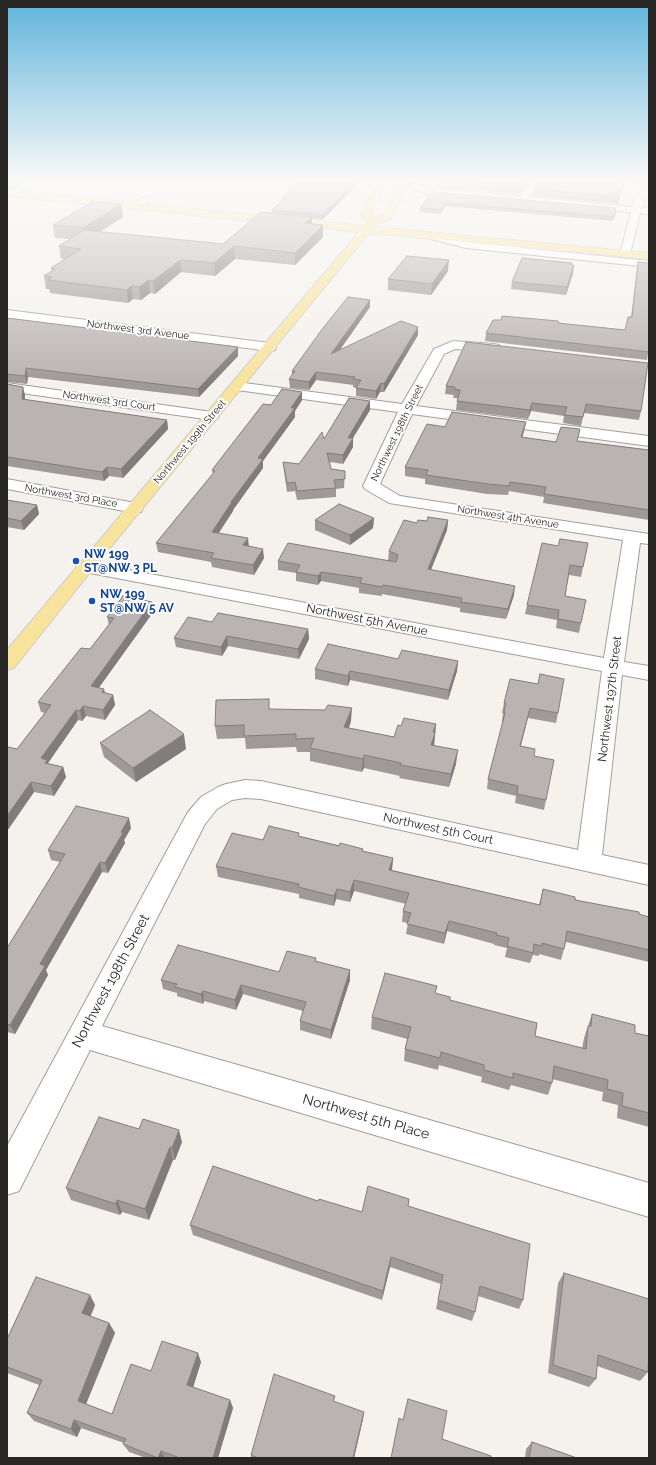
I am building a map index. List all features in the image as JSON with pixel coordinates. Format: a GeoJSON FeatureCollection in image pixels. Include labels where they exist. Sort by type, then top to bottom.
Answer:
{"type":"FeatureCollection","features":[{"type":"Feature","properties":{"kind":"main road","name":"Northwest 199th Street"},"geometry":{"type":"LineString","coordinates":[[7,663],[134,508],[352,247]]}},
{"type":"Feature","properties":{"kind":"main road"},"geometry":{"type":"LineString","coordinates":[[590,247],[626,250],[649,248]]}},
{"type":"Feature","properties":{"kind":"main road"},"geometry":{"type":"LineString","coordinates":[[603,247],[626,250],[649,256]]}},
{"type":"Feature","properties":{"kind":"street"},"geometry":{"type":"LineString","coordinates":[[489,247],[649,264]]}},
{"type":"Feature","properties":{"kind":"street","name":"Northwest 3rd Avenue"},"geometry":{"type":"LineString","coordinates":[[7,314],[270,346]]}},
{"type":"Feature","properties":{"kind":"street","name":"Northwest 198th Street"},"geometry":{"type":"LineString","coordinates":[[371,486],[407,408],[439,352],[453,345],[508,349]]}},
{"type":"Feature","properties":{"kind":"street"},"geometry":{"type":"LineString","coordinates":[[237,386],[649,441]]}},
{"type":"Feature","properties":{"kind":"street","name":"Northwest 3rd Court"},"geometry":{"type":"LineString","coordinates":[[7,387],[212,416]]}},
{"type":"Feature","properties":{"kind":"street","name":"Northwest 3rd Place"},"geometry":{"type":"LineString","coordinates":[[7,484],[134,508]]}},
{"type":"Feature","properties":{"kind":"street","name":"Northwest 4th Avenue"},"geometry":{"type":"LineString","coordinates":[[371,486],[395,500],[640,537]]}},
{"type":"Feature","properties":{"kind":"street","name":"Northwest 197th Street"},"geometry":{"type":"LineString","coordinates":[[589,862],[613,667],[640,537]]}},
{"type":"Feature","properties":{"kind":"street","name":"Northwest 5th Avenue"},"geometry":{"type":"LineString","coordinates":[[85,567],[649,673]]}},
{"type":"Feature","properties":{"kind":"street","name":"Northwest 5th Court"},"geometry":{"type":"LineString","coordinates":[[226,793],[245,789],[261,790],[649,875]]}},
{"type":"Feature","properties":{"kind":"street","name":"Northwest 198th Street"},"geometry":{"type":"LineString","coordinates":[[7,1179],[196,818],[209,803],[226,793]]}},
{"type":"Feature","properties":{"kind":"street","name":"Northwest 5th Place"},"geometry":{"type":"LineString","coordinates":[[83,1034],[649,1200]]}},
{"type":"Feature","properties":{"kind":"building"},"geometry":{"type":"Polygon","coordinates":[[[69,247],[232,247],[214,263],[180,260],[153,281],[149,280],[139,287],[131,286],[127,290],[48,280],[52,277],[44,276],[55,269],[51,268],[81,249],[69,247]]]}},
{"type":"Feature","properties":{"kind":"building"},"geometry":{"type":"Polygon","coordinates":[[[246,247],[301,247],[295,253],[246,247]]]}},
{"type":"Feature","properties":{"kind":"building"},"geometry":{"type":"Polygon","coordinates":[[[407,256],[449,260],[432,284],[388,279],[407,256]]]}},
{"type":"Feature","properties":{"kind":"building"},"geometry":{"type":"Polygon","coordinates":[[[522,258],[572,263],[571,265],[574,265],[567,287],[512,282],[522,258]]]}},
{"type":"Feature","properties":{"kind":"building"},"geometry":{"type":"Polygon","coordinates":[[[638,262],[649,263],[649,352],[486,333],[493,320],[501,320],[502,316],[558,321],[558,323],[625,330],[628,317],[632,317],[638,262]]]}},
{"type":"Feature","properties":{"kind":"building"},"geometry":{"type":"Polygon","coordinates":[[[348,297],[370,300],[331,354],[401,321],[418,327],[384,384],[381,383],[376,391],[356,388],[361,380],[353,379],[355,377],[316,372],[309,382],[289,379],[295,371],[292,371],[323,328],[348,297]]]}},
{"type":"Feature","properties":{"kind":"building"},"geometry":{"type":"Polygon","coordinates":[[[7,318],[238,347],[198,389],[26,368],[25,376],[7,374],[7,318]]]}},
{"type":"Feature","properties":{"kind":"building"},"geometry":{"type":"Polygon","coordinates":[[[466,342],[648,363],[641,411],[586,404],[583,417],[564,415],[567,407],[532,403],[530,410],[457,401],[460,390],[454,389],[455,387],[446,386],[466,342]]]}},
{"type":"Feature","properties":{"kind":"building"},"geometry":{"type":"Polygon","coordinates":[[[7,384],[23,387],[22,399],[167,420],[121,469],[107,467],[102,472],[7,457],[7,384]]]}},
{"type":"Feature","properties":{"kind":"building"},"geometry":{"type":"Polygon","coordinates":[[[282,389],[302,392],[291,408],[295,408],[258,458],[263,459],[231,502],[212,532],[248,538],[243,545],[263,549],[253,565],[211,558],[214,553],[156,543],[215,471],[212,470],[263,404],[271,405],[282,389]]]}},
{"type":"Feature","properties":{"kind":"building"},"geometry":{"type":"Polygon","coordinates":[[[349,398],[370,401],[348,438],[353,438],[343,455],[327,453],[331,469],[345,471],[345,479],[334,480],[336,488],[297,491],[295,482],[287,483],[283,462],[299,464],[322,432],[324,439],[349,398]]]}},
{"type":"Feature","properties":{"kind":"building"},"geometry":{"type":"Polygon","coordinates":[[[452,412],[526,422],[521,437],[556,442],[561,427],[580,429],[577,441],[649,450],[649,510],[544,494],[546,487],[510,482],[509,486],[488,484],[426,475],[428,470],[405,467],[427,424],[445,427],[452,412]]]}},
{"type":"Feature","properties":{"kind":"building"},"geometry":{"type":"Polygon","coordinates":[[[7,500],[37,505],[21,521],[7,518],[7,500]]]}},
{"type":"Feature","properties":{"kind":"building"},"geometry":{"type":"Polygon","coordinates":[[[339,504],[374,518],[350,535],[315,520],[339,504]]]}},
{"type":"Feature","properties":{"kind":"building"},"geometry":{"type":"Polygon","coordinates":[[[428,517],[448,520],[428,569],[515,586],[508,609],[461,602],[462,598],[383,585],[382,587],[360,583],[362,578],[321,572],[318,576],[296,572],[300,565],[278,561],[288,543],[396,562],[398,555],[389,551],[404,520],[417,523],[418,520],[427,521],[428,517]]]}},
{"type":"Feature","properties":{"kind":"building"},"geometry":{"type":"Polygon","coordinates":[[[560,539],[588,543],[583,567],[570,565],[565,596],[586,600],[581,623],[558,619],[559,610],[527,605],[542,543],[558,546],[560,539]]]}},
{"type":"Feature","properties":{"kind":"building"},"geometry":{"type":"Polygon","coordinates":[[[123,596],[152,602],[91,686],[104,689],[102,692],[113,695],[103,710],[83,706],[80,711],[76,710],[41,758],[47,760],[45,763],[63,767],[51,786],[31,782],[7,816],[7,748],[17,749],[51,705],[38,702],[81,648],[90,649],[114,618],[107,617],[123,596]]]}},
{"type":"Feature","properties":{"kind":"building"},"geometry":{"type":"Polygon","coordinates":[[[218,613],[308,629],[298,649],[227,636],[221,647],[174,638],[188,617],[212,622],[218,613]]]}},
{"type":"Feature","properties":{"kind":"building"},"geometry":{"type":"Polygon","coordinates":[[[328,644],[398,659],[402,650],[458,661],[449,690],[350,671],[348,676],[315,669],[328,644]]]}},
{"type":"Feature","properties":{"kind":"building"},"geometry":{"type":"Polygon","coordinates":[[[540,674],[564,679],[558,713],[530,708],[520,746],[535,749],[534,756],[554,760],[546,800],[517,794],[518,786],[488,779],[505,713],[506,703],[504,703],[510,679],[538,684],[540,674]]]}},
{"type":"Feature","properties":{"kind":"building"},"geometry":{"type":"Polygon","coordinates":[[[269,699],[269,709],[325,710],[328,705],[352,708],[344,727],[394,737],[398,725],[401,726],[404,718],[436,724],[431,745],[458,750],[451,774],[400,765],[401,763],[364,755],[363,759],[310,748],[314,738],[296,739],[296,734],[244,736],[244,725],[215,726],[216,700],[269,699]]]}},
{"type":"Feature","properties":{"kind":"building"},"geometry":{"type":"Polygon","coordinates":[[[150,710],[184,734],[133,768],[100,743],[150,710]]]}},
{"type":"Feature","properties":{"kind":"building"},"geometry":{"type":"Polygon","coordinates":[[[76,806],[129,818],[121,832],[123,833],[105,863],[100,862],[40,964],[45,966],[10,1025],[7,1024],[7,948],[65,854],[48,850],[76,806]]]}},
{"type":"Feature","properties":{"kind":"building"},"geometry":{"type":"Polygon","coordinates":[[[269,826],[299,833],[298,836],[339,846],[340,843],[363,849],[362,851],[393,858],[389,870],[540,905],[543,889],[575,897],[575,900],[639,912],[639,914],[649,917],[649,950],[567,931],[564,949],[542,943],[542,946],[534,944],[533,953],[507,946],[509,938],[496,935],[497,933],[449,921],[445,933],[407,924],[411,913],[403,911],[409,893],[354,880],[350,892],[337,889],[334,896],[298,887],[299,884],[216,866],[232,833],[263,840],[269,826]]]}},
{"type":"Feature","properties":{"kind":"building"},"geometry":{"type":"Polygon","coordinates":[[[178,945],[279,972],[287,951],[316,958],[315,961],[350,970],[331,1030],[300,1021],[306,1002],[241,985],[235,1000],[203,991],[201,994],[175,987],[177,984],[161,980],[178,945]]]}},
{"type":"Feature","properties":{"kind":"building"},"geometry":{"type":"Polygon","coordinates":[[[385,973],[437,986],[435,993],[450,997],[450,1000],[537,1023],[535,1036],[586,1049],[588,1026],[591,1026],[592,1014],[635,1025],[635,1033],[649,1036],[649,1113],[622,1106],[623,1093],[607,1089],[608,1080],[554,1066],[552,1083],[513,1073],[513,1078],[484,1070],[484,1065],[441,1052],[440,1058],[405,1049],[411,1027],[372,1017],[385,973]]]}},
{"type":"Feature","properties":{"kind":"building"},"geometry":{"type":"Polygon","coordinates":[[[99,1117],[139,1129],[143,1119],[179,1130],[172,1148],[170,1147],[145,1209],[117,1200],[116,1204],[66,1188],[99,1117]]]}},
{"type":"Feature","properties":{"kind":"building"},"geometry":{"type":"Polygon","coordinates":[[[213,1166],[318,1201],[319,1199],[362,1212],[368,1186],[409,1199],[408,1206],[530,1244],[523,1300],[480,1286],[475,1312],[438,1300],[443,1275],[391,1257],[383,1291],[190,1225],[213,1166]]]}},
{"type":"Feature","properties":{"kind":"building"},"geometry":{"type":"Polygon","coordinates":[[[564,1273],[649,1299],[648,1372],[598,1355],[596,1379],[553,1365],[564,1273]]]}},
{"type":"Feature","properties":{"kind":"building"},"geometry":{"type":"Polygon","coordinates":[[[36,1277],[90,1295],[82,1313],[109,1323],[78,1401],[112,1414],[131,1364],[151,1371],[162,1341],[198,1353],[187,1385],[230,1400],[213,1458],[180,1458],[161,1451],[158,1458],[123,1444],[126,1439],[74,1420],[71,1429],[27,1413],[42,1380],[7,1367],[7,1339],[36,1277]]]}},
{"type":"Feature","properties":{"kind":"building"},"geometry":{"type":"Polygon","coordinates":[[[274,1374],[335,1396],[333,1401],[364,1412],[353,1458],[258,1458],[251,1455],[274,1374]]]}},
{"type":"Feature","properties":{"kind":"building"},"geometry":{"type":"Polygon","coordinates":[[[408,1399],[447,1411],[442,1439],[491,1456],[491,1458],[391,1458],[399,1418],[403,1420],[408,1399]]]}},
{"type":"Feature","properties":{"kind":"building"},"geometry":{"type":"Polygon","coordinates":[[[532,1442],[577,1458],[529,1458],[532,1442]]]}},
{"type":"Feature","properties":{"kind":"place","name":"NW 199 ST@NW 3 PL"},"geometry":{"type":"Point","coordinates":[76,561]}},
{"type":"Feature","properties":{"kind":"place","name":"NW 199 ST@NW 5 AV"},"geometry":{"type":"Point","coordinates":[92,601]}}]}
